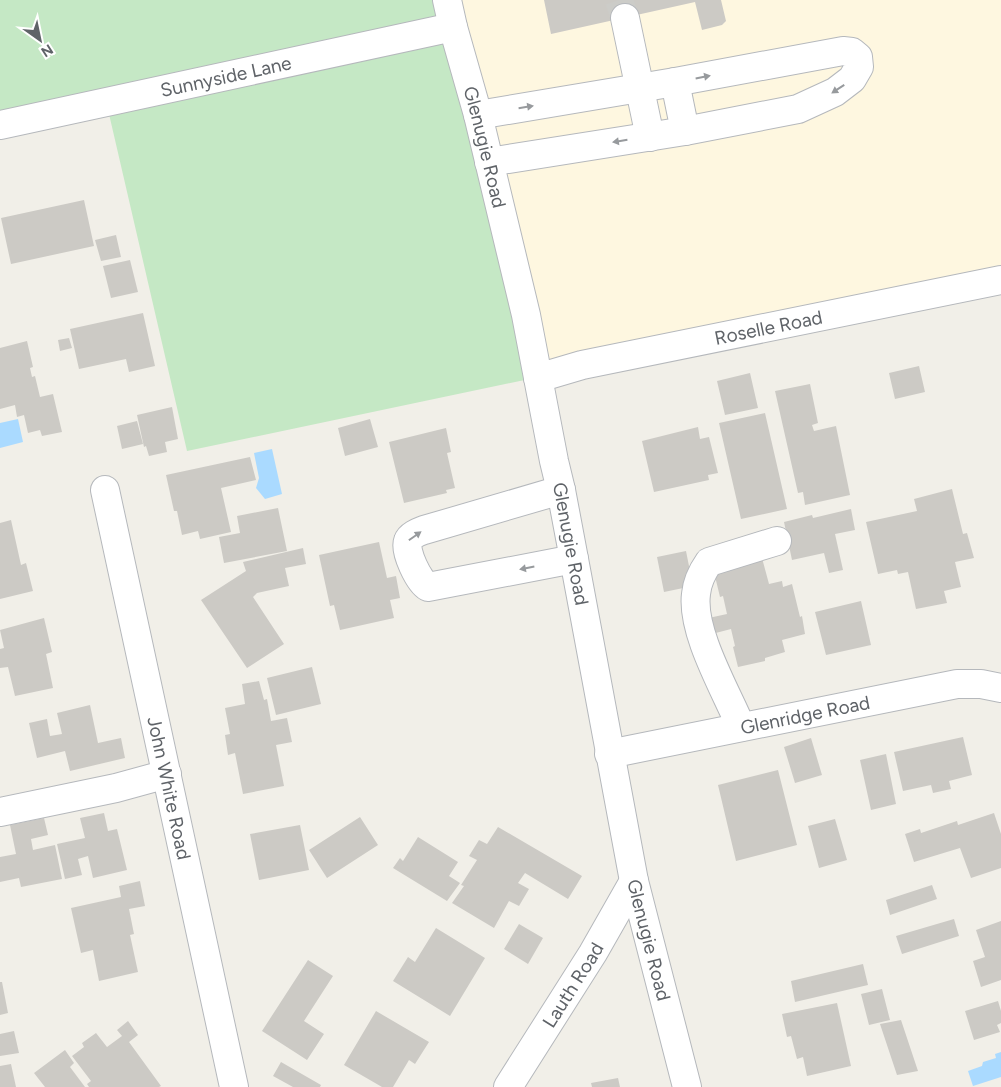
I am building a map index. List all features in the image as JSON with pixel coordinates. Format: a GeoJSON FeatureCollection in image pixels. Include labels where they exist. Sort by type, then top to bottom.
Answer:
{"type":"FeatureCollection","features":[{"type":"Feature","properties":{"kind":"street","name":"Glenugie Road"},"geometry":{"type":"LineString","coordinates":[[447,0],[478,115],[526,315],[561,490],[634,881],[687,1087]]}},
{"type":"Feature","properties":{"kind":"street"},"geometry":{"type":"LineString","coordinates":[[624,18],[641,88],[650,137]]}},
{"type":"Feature","properties":{"kind":"street","name":"Sunnyside Lane"},"geometry":{"type":"LineString","coordinates":[[0,124],[453,27]]}},
{"type":"Feature","properties":{"kind":"street"},"geometry":{"type":"LineString","coordinates":[[478,115],[641,88],[843,51],[852,52],[858,57],[859,67],[852,79],[835,92],[798,109],[685,131],[489,162]]}},
{"type":"Feature","properties":{"kind":"street"},"geometry":{"type":"LineString","coordinates":[[674,82],[685,131]]}},
{"type":"Feature","properties":{"kind":"street","name":"Roselle Road"},"geometry":{"type":"LineString","coordinates":[[538,378],[582,365],[1001,280]]}},
{"type":"Feature","properties":{"kind":"street","name":"John White Road"},"geometry":{"type":"LineString","coordinates":[[105,490],[234,1087]]}},
{"type":"Feature","properties":{"kind":"street"},"geometry":{"type":"LineString","coordinates":[[561,490],[424,530],[411,536],[407,541],[408,548],[420,580],[428,587],[574,559]]}},
{"type":"Feature","properties":{"kind":"street"},"geometry":{"type":"LineString","coordinates":[[741,727],[704,647],[696,612],[695,595],[698,581],[709,562],[777,541]]}},
{"type":"Feature","properties":{"kind":"street","name":"Glenridge Road"},"geometry":{"type":"LineString","coordinates":[[609,754],[957,684],[981,684],[1001,688]]}},
{"type":"Feature","properties":{"kind":"street"},"geometry":{"type":"LineString","coordinates":[[0,812],[116,788],[167,774]]}},
{"type":"Feature","properties":{"kind":"street","name":"Lauth Road"},"geometry":{"type":"LineString","coordinates":[[508,1087],[593,953],[634,881]]}},
{"type":"Feature","properties":{"kind":"shaded area"},"geometry":{"type":"Polygon","coordinates":[[[448,0],[1001,0],[1001,279],[539,377],[448,0]]]}},
{"type":"Feature","properties":{"kind":"green space"},"geometry":{"type":"Polygon","coordinates":[[[0,0],[448,0],[539,377],[187,451],[106,101],[0,123],[0,0]]]}},
{"type":"Feature","properties":{"kind":"water"},"geometry":{"type":"Polygon","coordinates":[[[18,419],[23,442],[0,448],[0,423],[18,419]]]}},
{"type":"Feature","properties":{"kind":"water"},"geometry":{"type":"Polygon","coordinates":[[[272,449],[282,494],[265,499],[256,488],[259,478],[254,453],[272,449]]]}},
{"type":"Feature","properties":{"kind":"water"},"geometry":{"type":"Polygon","coordinates":[[[1001,1052],[1001,1077],[973,1086],[968,1071],[982,1066],[983,1062],[996,1058],[995,1054],[1001,1052]]]}},
{"type":"Feature","properties":{"kind":"building"},"geometry":{"type":"Polygon","coordinates":[[[544,0],[721,0],[726,21],[722,25],[702,30],[695,2],[551,34],[544,0]]]}},
{"type":"Feature","properties":{"kind":"building"},"geometry":{"type":"Polygon","coordinates":[[[84,200],[94,246],[11,264],[1,218],[84,200]]]}},
{"type":"Feature","properties":{"kind":"building"},"geometry":{"type":"Polygon","coordinates":[[[116,235],[121,257],[101,261],[95,240],[116,235]]]}},
{"type":"Feature","properties":{"kind":"building"},"geometry":{"type":"Polygon","coordinates":[[[130,260],[138,292],[111,298],[103,266],[130,260]]]}},
{"type":"Feature","properties":{"kind":"building"},"geometry":{"type":"Polygon","coordinates":[[[143,313],[155,366],[129,372],[126,359],[79,369],[70,329],[143,313]]]}},
{"type":"Feature","properties":{"kind":"building"},"geometry":{"type":"Polygon","coordinates":[[[69,338],[72,348],[60,351],[58,340],[69,338]]]}},
{"type":"Feature","properties":{"kind":"building"},"geometry":{"type":"Polygon","coordinates":[[[27,341],[33,367],[30,368],[32,377],[35,376],[40,397],[53,394],[62,432],[42,436],[40,430],[28,433],[24,415],[17,417],[15,405],[0,409],[0,348],[27,341]]]}},
{"type":"Feature","properties":{"kind":"building"},"geometry":{"type":"Polygon","coordinates":[[[919,366],[925,392],[895,399],[889,373],[919,366]]]}},
{"type":"Feature","properties":{"kind":"building"},"geometry":{"type":"Polygon","coordinates":[[[750,373],[758,408],[725,415],[717,381],[750,373]]]}},
{"type":"Feature","properties":{"kind":"building"},"geometry":{"type":"Polygon","coordinates":[[[810,384],[818,423],[812,425],[814,431],[836,426],[850,495],[805,505],[803,492],[798,493],[775,391],[810,384]]]}},
{"type":"Feature","properties":{"kind":"building"},"geometry":{"type":"Polygon","coordinates":[[[172,407],[178,439],[165,442],[167,452],[149,456],[146,446],[144,447],[137,415],[172,407]]]}},
{"type":"Feature","properties":{"kind":"building"},"geometry":{"type":"Polygon","coordinates":[[[765,413],[787,509],[741,519],[719,423],[765,413]]]}},
{"type":"Feature","properties":{"kind":"building"},"geometry":{"type":"Polygon","coordinates":[[[370,419],[378,447],[345,456],[338,428],[370,419]]]}},
{"type":"Feature","properties":{"kind":"building"},"geometry":{"type":"Polygon","coordinates":[[[137,421],[143,444],[122,449],[117,426],[137,421]]]}},
{"type":"Feature","properties":{"kind":"building"},"geometry":{"type":"Polygon","coordinates":[[[698,427],[700,439],[709,437],[718,473],[708,475],[709,480],[654,492],[642,441],[698,427]]]}},
{"type":"Feature","properties":{"kind":"building"},"geometry":{"type":"Polygon","coordinates":[[[446,428],[451,452],[447,453],[455,488],[446,490],[447,493],[404,503],[389,442],[446,428]]]}},
{"type":"Feature","properties":{"kind":"building"},"geometry":{"type":"Polygon","coordinates":[[[250,457],[256,480],[221,488],[231,532],[200,539],[198,531],[182,535],[177,511],[174,511],[166,475],[250,457]]]}},
{"type":"Feature","properties":{"kind":"building"},"geometry":{"type":"Polygon","coordinates":[[[952,489],[963,534],[967,533],[974,558],[955,562],[961,587],[944,591],[947,603],[916,609],[908,572],[898,574],[897,570],[878,574],[866,522],[917,511],[914,499],[952,489]]]}},
{"type":"Feature","properties":{"kind":"building"},"geometry":{"type":"Polygon","coordinates":[[[278,508],[287,551],[224,563],[219,537],[240,533],[237,516],[278,508]]]}},
{"type":"Feature","properties":{"kind":"building"},"geometry":{"type":"Polygon","coordinates":[[[851,509],[855,530],[835,534],[843,570],[829,573],[824,553],[792,560],[784,522],[812,515],[813,518],[851,509]]]}},
{"type":"Feature","properties":{"kind":"building"},"geometry":{"type":"Polygon","coordinates":[[[11,520],[21,565],[26,563],[33,591],[0,599],[0,523],[11,520]]]}},
{"type":"Feature","properties":{"kind":"building"},"geometry":{"type":"Polygon","coordinates":[[[379,542],[387,578],[396,576],[400,598],[390,600],[394,618],[340,630],[334,605],[330,606],[319,555],[379,542]]]}},
{"type":"Feature","properties":{"kind":"building"},"geometry":{"type":"Polygon","coordinates":[[[303,548],[306,564],[285,568],[289,586],[257,593],[253,597],[284,644],[247,668],[201,600],[246,571],[243,562],[303,548]]]}},
{"type":"Feature","properties":{"kind":"building"},"geometry":{"type":"Polygon","coordinates":[[[686,551],[693,586],[664,592],[657,557],[686,551]]]}},
{"type":"Feature","properties":{"kind":"building"},"geometry":{"type":"Polygon","coordinates":[[[762,558],[769,584],[782,581],[783,587],[792,584],[800,617],[802,616],[805,634],[782,640],[785,652],[765,658],[765,661],[738,667],[731,629],[708,635],[704,619],[727,614],[723,596],[720,597],[713,568],[762,558]]]}},
{"type":"Feature","properties":{"kind":"building"},"geometry":{"type":"Polygon","coordinates":[[[861,601],[871,645],[826,655],[815,612],[861,601]]]}},
{"type":"Feature","properties":{"kind":"building"},"geometry":{"type":"Polygon","coordinates":[[[44,618],[52,652],[46,654],[53,688],[15,696],[8,667],[0,668],[0,649],[4,648],[0,630],[44,618]]]}},
{"type":"Feature","properties":{"kind":"building"},"geometry":{"type":"Polygon","coordinates":[[[312,667],[321,704],[276,715],[267,678],[312,667]]]}},
{"type":"Feature","properties":{"kind":"building"},"geometry":{"type":"Polygon","coordinates":[[[259,681],[264,700],[267,699],[271,721],[287,718],[292,742],[276,745],[284,786],[243,794],[235,753],[228,755],[225,735],[230,734],[225,708],[245,704],[242,684],[259,681]]]}},
{"type":"Feature","properties":{"kind":"building"},"geometry":{"type":"Polygon","coordinates":[[[90,705],[98,743],[121,738],[125,758],[70,771],[65,751],[37,758],[29,723],[47,719],[50,736],[62,734],[57,713],[90,705]]]}},
{"type":"Feature","properties":{"kind":"building"},"geometry":{"type":"Polygon","coordinates":[[[963,737],[972,775],[949,781],[951,789],[933,793],[931,785],[903,791],[894,752],[963,737]]]}},
{"type":"Feature","properties":{"kind":"building"},"geometry":{"type":"Polygon","coordinates":[[[811,738],[822,775],[795,783],[784,747],[811,738]]]}},
{"type":"Feature","properties":{"kind":"building"},"geometry":{"type":"Polygon","coordinates":[[[886,754],[896,804],[871,810],[860,760],[886,754]]]}},
{"type":"Feature","properties":{"kind":"building"},"geometry":{"type":"Polygon","coordinates":[[[778,770],[797,845],[736,861],[718,785],[778,770]]]}},
{"type":"Feature","properties":{"kind":"building"},"geometry":{"type":"Polygon","coordinates":[[[104,813],[108,831],[117,829],[127,870],[93,878],[88,856],[78,859],[82,875],[65,879],[57,844],[85,838],[80,818],[104,813]]]}},
{"type":"Feature","properties":{"kind":"building"},"geometry":{"type":"Polygon","coordinates":[[[994,813],[1001,834],[1001,868],[971,878],[960,848],[914,862],[905,834],[920,829],[921,833],[957,821],[958,825],[994,813]]]}},
{"type":"Feature","properties":{"kind":"building"},"geometry":{"type":"Polygon","coordinates":[[[360,817],[378,845],[327,878],[309,850],[360,817]]]}},
{"type":"Feature","properties":{"kind":"building"},"geometry":{"type":"Polygon","coordinates":[[[44,818],[48,835],[31,839],[33,850],[55,845],[62,879],[21,887],[19,878],[0,882],[0,857],[16,854],[10,825],[44,818]]]}},
{"type":"Feature","properties":{"kind":"building"},"geometry":{"type":"Polygon","coordinates":[[[835,819],[847,860],[819,868],[808,826],[835,819]]]}},
{"type":"Feature","properties":{"kind":"building"},"geometry":{"type":"Polygon","coordinates":[[[300,825],[309,870],[259,880],[250,834],[300,825]]]}},
{"type":"Feature","properties":{"kind":"building"},"geometry":{"type":"Polygon","coordinates":[[[498,827],[582,876],[568,899],[525,873],[518,883],[529,889],[519,906],[509,901],[494,928],[452,903],[464,886],[461,885],[477,860],[469,856],[479,840],[487,844],[498,827]]]}},
{"type":"Feature","properties":{"kind":"building"},"geometry":{"type":"Polygon","coordinates":[[[418,837],[458,862],[449,876],[460,883],[447,901],[393,868],[400,858],[403,861],[418,837]]]}},
{"type":"Feature","properties":{"kind":"building"},"geometry":{"type":"Polygon","coordinates":[[[140,881],[145,906],[129,909],[134,934],[130,935],[138,972],[99,981],[93,950],[81,953],[71,908],[121,897],[119,886],[140,881]]]}},
{"type":"Feature","properties":{"kind":"building"},"geometry":{"type":"Polygon","coordinates":[[[932,885],[937,899],[890,915],[886,900],[932,885]]]}},
{"type":"Feature","properties":{"kind":"building"},"geometry":{"type":"Polygon","coordinates":[[[954,919],[959,936],[902,954],[896,936],[954,919]]]}},
{"type":"Feature","properties":{"kind":"building"},"geometry":{"type":"Polygon","coordinates":[[[1001,921],[1001,980],[981,987],[973,961],[985,957],[976,930],[1001,921]]]}},
{"type":"Feature","properties":{"kind":"building"},"geometry":{"type":"Polygon","coordinates":[[[519,924],[543,938],[528,964],[504,949],[519,924]]]}},
{"type":"Feature","properties":{"kind":"building"},"geometry":{"type":"Polygon","coordinates":[[[436,928],[485,958],[450,1016],[393,981],[408,957],[415,962],[436,928]]]}},
{"type":"Feature","properties":{"kind":"building"},"geometry":{"type":"Polygon","coordinates":[[[308,960],[333,976],[304,1021],[324,1034],[307,1060],[262,1031],[308,960]]]}},
{"type":"Feature","properties":{"kind":"building"},"geometry":{"type":"Polygon","coordinates":[[[863,964],[868,985],[795,1002],[791,981],[863,964]]]}},
{"type":"Feature","properties":{"kind":"building"},"geometry":{"type":"Polygon","coordinates":[[[0,982],[2,982],[8,1013],[0,1015],[0,982]]]}},
{"type":"Feature","properties":{"kind":"building"},"geometry":{"type":"Polygon","coordinates":[[[882,989],[890,1020],[869,1025],[861,994],[882,989]]]}},
{"type":"Feature","properties":{"kind":"building"},"geometry":{"type":"Polygon","coordinates":[[[998,1001],[1001,1011],[1001,1023],[997,1025],[1000,1032],[974,1040],[965,1011],[998,1001]]]}},
{"type":"Feature","properties":{"kind":"building"},"geometry":{"type":"Polygon","coordinates":[[[837,1003],[851,1066],[807,1076],[803,1057],[797,1059],[791,1036],[787,1037],[782,1014],[837,1003]]]}},
{"type":"Feature","properties":{"kind":"building"},"geometry":{"type":"Polygon","coordinates":[[[376,1011],[429,1042],[415,1064],[409,1060],[393,1087],[382,1087],[344,1065],[376,1011]]]}},
{"type":"Feature","properties":{"kind":"building"},"geometry":{"type":"Polygon","coordinates":[[[901,1020],[918,1071],[897,1075],[880,1024],[901,1020]]]}},
{"type":"Feature","properties":{"kind":"building"},"geometry":{"type":"Polygon","coordinates":[[[128,1021],[138,1035],[129,1042],[161,1086],[89,1087],[87,1084],[91,1081],[72,1056],[84,1047],[82,1043],[96,1033],[107,1047],[122,1036],[117,1030],[128,1021]]]}},
{"type":"Feature","properties":{"kind":"building"},"geometry":{"type":"Polygon","coordinates":[[[14,1031],[19,1053],[0,1056],[0,1034],[14,1031]]]}},
{"type":"Feature","properties":{"kind":"building"},"geometry":{"type":"Polygon","coordinates":[[[65,1050],[74,1063],[70,1067],[85,1087],[45,1087],[34,1073],[65,1050]]]}},
{"type":"Feature","properties":{"kind":"building"},"geometry":{"type":"Polygon","coordinates":[[[281,1062],[321,1085],[320,1087],[293,1087],[273,1076],[281,1062]]]}},
{"type":"Feature","properties":{"kind":"building"},"geometry":{"type":"Polygon","coordinates":[[[11,1064],[16,1087],[0,1087],[0,1066],[11,1064]]]}},
{"type":"Feature","properties":{"kind":"building"},"geometry":{"type":"Polygon","coordinates":[[[618,1078],[620,1087],[592,1087],[591,1083],[618,1078]]]}},
{"type":"Feature","properties":{"kind":"tunnel"},"geometry":{"type":"LineString","coordinates":[[619,0],[625,18]]}}]}
